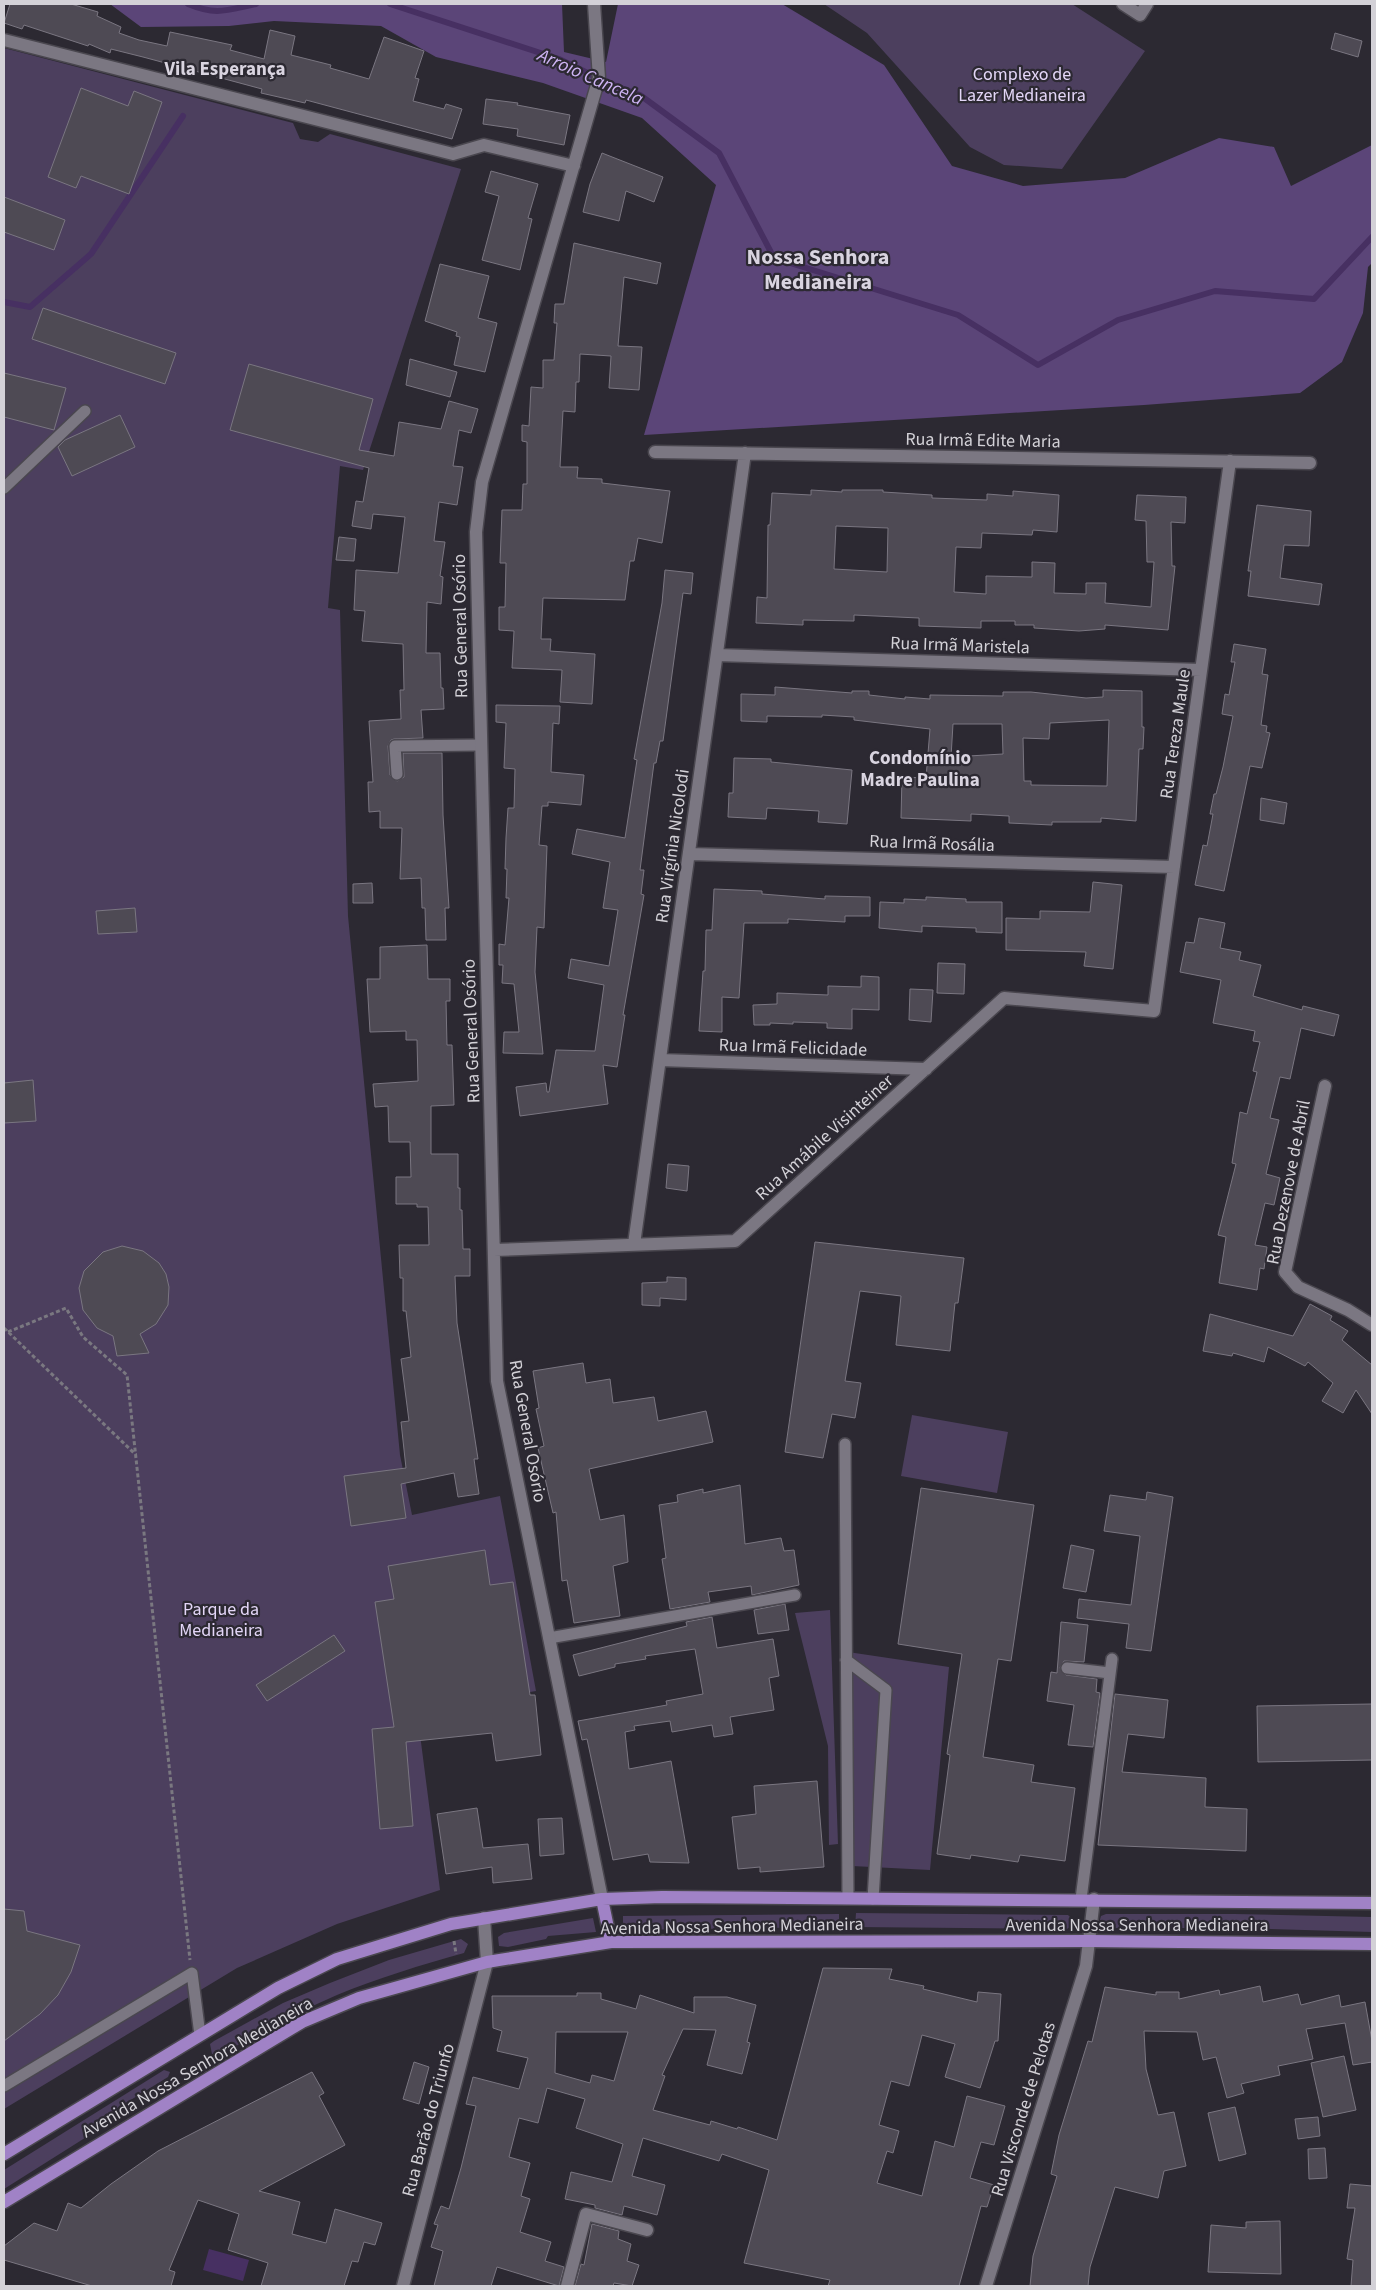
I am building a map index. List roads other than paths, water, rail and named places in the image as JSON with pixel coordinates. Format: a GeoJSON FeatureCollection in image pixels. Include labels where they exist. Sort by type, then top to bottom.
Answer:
{"type":"FeatureCollection","features":[{"type":"Feature","properties":{"kind":"main road","name":"Avenida Nossa Senhora Medianeira"},"geometry":{"type":"LineString","coordinates":[[4,2154],[278,1988],[337,1959],[451,1924],[602,1899],[1087,1899],[1372,1903]]}},
{"type":"Feature","properties":{"kind":"main road"},"geometry":{"type":"LineString","coordinates":[[602,1899],[611,1942]]}},
{"type":"Feature","properties":{"kind":"main road","name":"Avenida Nossa Senhora Medianeira"},"geometry":{"type":"LineString","coordinates":[[4,2202],[302,2022],[358,1998],[487,1962],[611,1942],[1089,1941],[1372,1944]]}},
{"type":"Feature","properties":{"kind":"street","name":"Rua General Osório"},"geometry":{"type":"LineString","coordinates":[[594,4],[600,78],[482,482],[476,532],[497,1381],[602,1899]]}},
{"type":"Feature","properties":{"kind":"street"},"geometry":{"type":"LineString","coordinates":[[1123,4],[1140,15],[1147,4]]}},
{"type":"Feature","properties":{"kind":"street"},"geometry":{"type":"LineString","coordinates":[[4,40],[453,154],[484,144],[574,166]]}},
{"type":"Feature","properties":{"kind":"street","name":"Rua Irmã Edite Maria"},"geometry":{"type":"LineString","coordinates":[[655,452],[1310,463]]}},
{"type":"Feature","properties":{"kind":"street","name":"Rua Virgínia Nicolodi"},"geometry":{"type":"LineString","coordinates":[[634,1244],[745,453]]}},
{"type":"Feature","properties":{"kind":"street","name":"Rua Tereza Maule"},"geometry":{"type":"LineString","coordinates":[[1154,1011],[1230,462]]}},
{"type":"Feature","properties":{"kind":"street","name":"Rua Irmã Maristela"},"geometry":{"type":"LineString","coordinates":[[717,655],[1201,670]]}},
{"type":"Feature","properties":{"kind":"street","name":"Rua Irmã Rosália"},"geometry":{"type":"LineString","coordinates":[[689,854],[1174,867]]}},
{"type":"Feature","properties":{"kind":"street","name":"Rua Amábile Visinteiner"},"geometry":{"type":"LineString","coordinates":[[494,1250],[735,1241],[1004,998],[1154,1011]]}},
{"type":"Feature","properties":{"kind":"street","name":"Rua Irmã Felicidade"},"geometry":{"type":"LineString","coordinates":[[660,1060],[926,1069]]}},
{"type":"Feature","properties":{"kind":"street","name":"Rua Dezenove de Abril"},"geometry":{"type":"LineString","coordinates":[[1325,1086],[1285,1272],[1298,1287],[1348,1310],[1372,1325]]}},
{"type":"Feature","properties":{"kind":"street","name":"Rua Visconde de Pelotas"},"geometry":{"type":"LineString","coordinates":[[986,2286],[1086,1966],[1089,1941],[1087,1899]]}},
{"type":"Feature","properties":{"kind":"street","name":"Rua Barão do Triunfo"},"geometry":{"type":"LineString","coordinates":[[403,2286],[487,1962],[484,1918]]}},
{"type":"Feature","properties":{"kind":"street"},"geometry":{"type":"LineString","coordinates":[[567,2286],[586,2214],[647,2230]]}},
{"type":"Feature","properties":{"kind":"lane"},"geometry":{"type":"LineString","coordinates":[[4,488],[85,411]]}},
{"type":"Feature","properties":{"kind":"lane"},"geometry":{"type":"LineString","coordinates":[[397,774],[395,746],[481,745]]}},
{"type":"Feature","properties":{"kind":"lane"},"geometry":{"type":"LineString","coordinates":[[845,1444],[848,1898]]}},
{"type":"Feature","properties":{"kind":"lane"},"geometry":{"type":"LineString","coordinates":[[550,1638],[795,1595]]}},
{"type":"Feature","properties":{"kind":"lane"},"geometry":{"type":"LineString","coordinates":[[1087,1899],[1112,1659]]}},
{"type":"Feature","properties":{"kind":"lane"},"geometry":{"type":"LineString","coordinates":[[846,1660],[886,1690],[873,1898]]}},
{"type":"Feature","properties":{"kind":"lane"},"geometry":{"type":"LineString","coordinates":[[1067,1668],[1110,1673]]}},
{"type":"Feature","properties":{"kind":"lane"},"geometry":{"type":"LineString","coordinates":[[4,2086],[192,1973],[200,2035]]}},
{"type":"Feature","properties":{"kind":"waterway","name":"Arroio Cancela"},"geometry":{"type":"LineString","coordinates":[[188,4],[215,11],[256,4]]}},
{"type":"Feature","properties":{"kind":"waterway","name":"Arroio Cancela"},"geometry":{"type":"LineString","coordinates":[[390,4],[559,59],[608,83],[640,95],[719,153],[774,258],[958,315],[1038,365],[1118,320],[1215,291],[1314,299],[1372,237]]}},
{"type":"Feature","properties":{"kind":"waterway"},"geometry":{"type":"LineString","coordinates":[[4,302],[30,307],[91,254],[183,116]]}},
{"type":"Feature","properties":{"kind":"district","name":"Vila Esperança"},"geometry":{"type":"Point","coordinates":[225,68]}},
{"type":"Feature","properties":{"kind":"district","name":"Nossa Senhora Medianeira"},"geometry":{"type":"Point","coordinates":[818,268]}},
{"type":"Feature","properties":{"kind":"district","name":"Condomínio Madre Paulina"},"geometry":{"type":"Point","coordinates":[920,768]}},
{"type":"Feature","properties":{"kind":"park label","name":"Complexo de Lazer Medianeira"},"geometry":{"type":"Point","coordinates":[1022,84]}},
{"type":"Feature","properties":{"kind":"park label","name":"Parque da Medianeira"},"geometry":{"type":"Point","coordinates":[221,1619]}}]}
